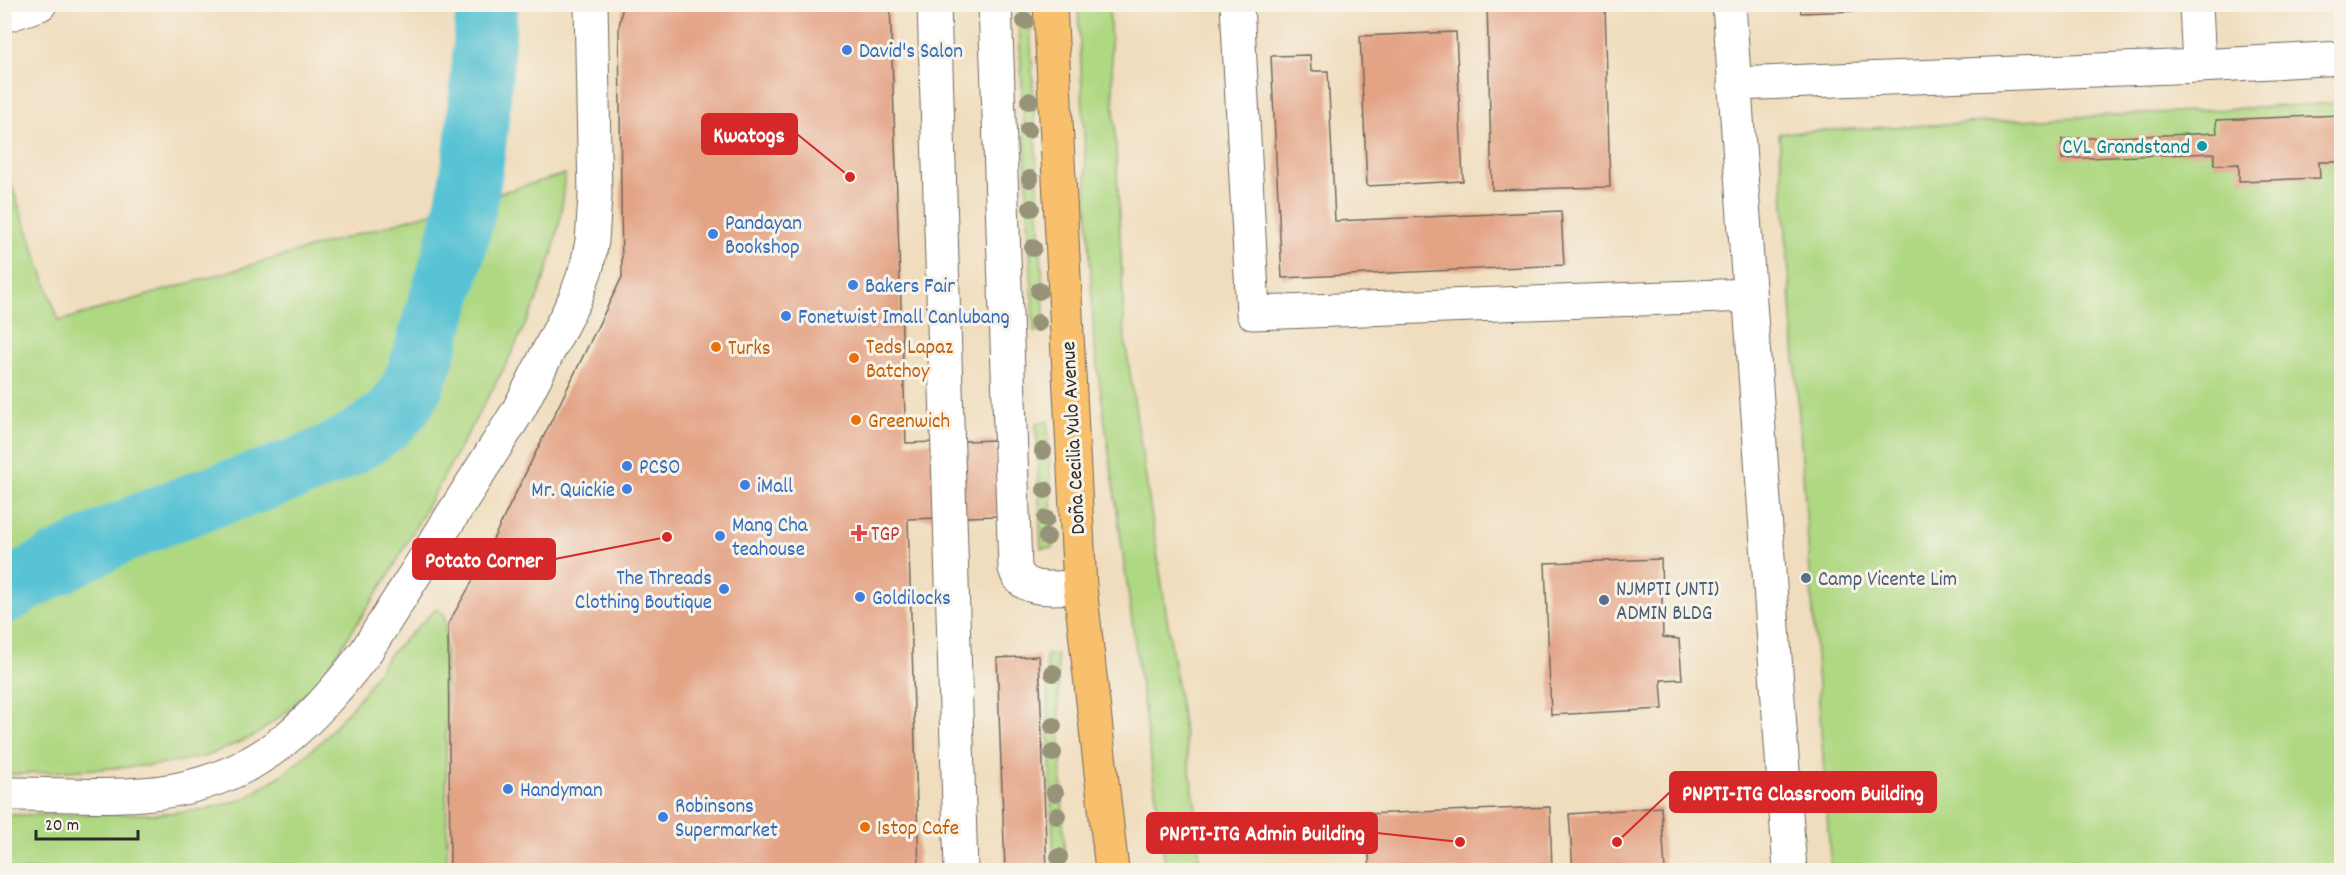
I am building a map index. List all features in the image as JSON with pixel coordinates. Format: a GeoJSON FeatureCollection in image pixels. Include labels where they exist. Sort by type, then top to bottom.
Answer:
{"type":"FeatureCollection","features":[{"type":"Feature","properties":{"kind":"main road","name":"Doña Cecilia Yulo Avenue"},"geometry":{"type":"LineString","coordinates":[[1050,4],[1080,587],[1112,870]]}},
{"type":"Feature","properties":{"kind":"street"},"geometry":{"type":"LineString","coordinates":[[4,16],[39,4]]}},
{"type":"Feature","properties":{"kind":"street"},"geometry":{"type":"LineString","coordinates":[[4,794],[140,795],[182,789],[224,778],[267,754],[304,724],[339,687],[365,653],[518,411],[570,308],[587,266],[592,241],[595,196],[591,4]]}},
{"type":"Feature","properties":{"kind":"street"},"geometry":{"type":"LineString","coordinates":[[933,4],[961,870]]}},
{"type":"Feature","properties":{"kind":"street"},"geometry":{"type":"LineString","coordinates":[[995,4],[1015,568],[1025,584],[1080,587]]}},
{"type":"Feature","properties":{"kind":"street"},"geometry":{"type":"LineString","coordinates":[[1236,4],[1253,314],[1749,295]]}},
{"type":"Feature","properties":{"kind":"street"},"geometry":{"type":"LineString","coordinates":[[1729,4],[1790,870]]}},
{"type":"Feature","properties":{"kind":"street"},"geometry":{"type":"LineString","coordinates":[[2196,4],[2199,66]]}},
{"type":"Feature","properties":{"kind":"street"},"geometry":{"type":"LineString","coordinates":[[1734,84],[2199,66],[2342,58]]}},
{"type":"Feature","properties":{"kind":"green space"},"geometry":{"type":"Polygon","coordinates":[[[1018,5],[1029,5],[1045,332],[1034,332],[1018,5]]]}},
{"type":"Feature","properties":{"kind":"green space"},"geometry":{"type":"Polygon","coordinates":[[[1078,5],[1109,5],[1125,340],[1197,817],[1200,870],[1166,870],[1094,342],[1078,5]]]}},
{"type":"Feature","properties":{"kind":"green space"},"geometry":{"type":"Polygon","coordinates":[[[2341,103],[2341,870],[1831,870],[1779,133],[2341,103]]]}},
{"type":"Feature","properties":{"kind":"green space"},"geometry":{"type":"Polygon","coordinates":[[[4,164],[59,321],[565,174],[561,216],[552,255],[536,302],[508,361],[389,575],[323,675],[289,710],[254,736],[207,756],[158,765],[5,775],[4,164]]]}},
{"type":"Feature","properties":{"kind":"green space"},"geometry":{"type":"Polygon","coordinates":[[[1048,422],[1053,548],[1041,548],[1036,423],[1048,422]]]}},
{"type":"Feature","properties":{"kind":"green space"},"geometry":{"type":"Polygon","coordinates":[[[436,609],[445,615],[447,870],[5,870],[5,815],[155,814],[203,810],[244,799],[285,773],[322,741],[358,700],[389,655],[436,609]]]}},
{"type":"Feature","properties":{"kind":"green space"},"geometry":{"type":"Polygon","coordinates":[[[1046,654],[1057,654],[1065,870],[1054,870],[1046,654]]]}},
{"type":"Feature","properties":{"kind":"building","name":"iMall"},"geometry":{"type":"Polygon","coordinates":[[[623,4],[890,4],[906,443],[995,440],[998,516],[908,519],[919,870],[450,870],[448,624],[472,582],[622,277],[619,27],[623,4]]]}},
{"type":"Feature","properties":{"kind":"building"},"geometry":{"type":"Polygon","coordinates":[[[1487,4],[1605,4],[1610,187],[1492,190],[1487,4]]]}},
{"type":"Feature","properties":{"kind":"building"},"geometry":{"type":"Polygon","coordinates":[[[1800,4],[1859,4],[1859,11],[1801,13],[1800,4]]]}},
{"type":"Feature","properties":{"kind":"building"},"geometry":{"type":"Polygon","coordinates":[[[1456,32],[1463,181],[1367,186],[1360,36],[1456,32]]]}},
{"type":"Feature","properties":{"kind":"building"},"geometry":{"type":"Polygon","coordinates":[[[1310,55],[1311,71],[1328,71],[1335,221],[1561,211],[1564,265],[1282,278],[1271,56],[1310,55]]]}},
{"type":"Feature","properties":{"kind":"building","name":"CVL Grandstand"},"geometry":{"type":"Polygon","coordinates":[[[2342,115],[2342,162],[2319,162],[2320,178],[2239,181],[2239,164],[2214,165],[2214,153],[2062,159],[2062,139],[2217,133],[2216,120],[2342,115]]]}},
{"type":"Feature","properties":{"kind":"building","name":"NJMPTI (JNTI) ADMIN BLDG"},"geometry":{"type":"Polygon","coordinates":[[[1661,559],[1663,637],[1679,639],[1682,679],[1661,680],[1663,709],[1551,715],[1545,563],[1661,559]]]}},
{"type":"Feature","properties":{"kind":"building"},"geometry":{"type":"Polygon","coordinates":[[[1039,656],[1047,870],[1005,870],[997,658],[1039,656]]]}},
{"type":"Feature","properties":{"kind":"building"},"geometry":{"type":"Polygon","coordinates":[[[1550,807],[1552,870],[1370,870],[1366,814],[1550,807]]]}},
{"type":"Feature","properties":{"kind":"building"},"geometry":{"type":"Polygon","coordinates":[[[1661,807],[1665,870],[1573,870],[1569,814],[1661,807]]]}},
{"type":"Feature","properties":{"kind":"waterway"},"geometry":{"type":"LineString","coordinates":[[4,593],[51,567],[148,521],[297,469],[345,448],[367,435],[397,410],[412,387],[422,361],[465,210],[478,124],[487,4]]}},
{"type":"Feature","properties":{"kind":"place","name":"David's Salon"},"geometry":{"type":"Point","coordinates":[847,50]}},
{"type":"Feature","properties":{"kind":"place","name":"CVL Grandstand"},"geometry":{"type":"Point","coordinates":[2202,146]}},
{"type":"Feature","properties":{"kind":"place","name":"Kwatogs"},"geometry":{"type":"Point","coordinates":[850,177]}},
{"type":"Feature","properties":{"kind":"place","name":"Pandayan Bookshop"},"geometry":{"type":"Point","coordinates":[713,234]}},
{"type":"Feature","properties":{"kind":"place","name":"Bakers Fair"},"geometry":{"type":"Point","coordinates":[853,285]}},
{"type":"Feature","properties":{"kind":"place","name":"Fonetwist Imall Canlubang"},"geometry":{"type":"Point","coordinates":[786,316]}},
{"type":"Feature","properties":{"kind":"place","name":"Turks"},"geometry":{"type":"Point","coordinates":[716,347]}},
{"type":"Feature","properties":{"kind":"place","name":"Teds Lapaz Batchoy"},"geometry":{"type":"Point","coordinates":[854,358]}},
{"type":"Feature","properties":{"kind":"place","name":"Greenwich"},"geometry":{"type":"Point","coordinates":[856,420]}},
{"type":"Feature","properties":{"kind":"place","name":"PCSO"},"geometry":{"type":"Point","coordinates":[627,466]}},
{"type":"Feature","properties":{"kind":"place","name":"iMall"},"geometry":{"type":"Point","coordinates":[745,485]}},
{"type":"Feature","properties":{"kind":"place","name":"Mr. Quickie"},"geometry":{"type":"Point","coordinates":[627,489]}},
{"type":"Feature","properties":{"kind":"place","name":"TGP"},"geometry":{"type":"Point","coordinates":[859,533]}},
{"type":"Feature","properties":{"kind":"place","name":"Mang Cha teahouse"},"geometry":{"type":"Point","coordinates":[720,536]}},
{"type":"Feature","properties":{"kind":"place","name":"Potato Corner"},"geometry":{"type":"Point","coordinates":[667,537]}},
{"type":"Feature","properties":{"kind":"place","name":"Camp Vicente Lim"},"geometry":{"type":"Point","coordinates":[1806,578]}},
{"type":"Feature","properties":{"kind":"place","name":"The Threads Clothing Boutique"},"geometry":{"type":"Point","coordinates":[724,589]}},
{"type":"Feature","properties":{"kind":"place","name":"Goldilocks"},"geometry":{"type":"Point","coordinates":[860,597]}},
{"type":"Feature","properties":{"kind":"place","name":"NJMPTI (JNTI) ADMIN BLDG"},"geometry":{"type":"Point","coordinates":[1604,600]}},
{"type":"Feature","properties":{"kind":"place","name":"Handyman"},"geometry":{"type":"Point","coordinates":[508,789]}},
{"type":"Feature","properties":{"kind":"place","name":"Robinsons Supermarket"},"geometry":{"type":"Point","coordinates":[663,817]}},
{"type":"Feature","properties":{"kind":"place","name":"1stop Cafe"},"geometry":{"type":"Point","coordinates":[865,827]}},
{"type":"Feature","properties":{"kind":"place","name":"PNPTI-ITG Admin Building"},"geometry":{"type":"Point","coordinates":[1460,842]}},
{"type":"Feature","properties":{"kind":"place","name":"PNPTI-ITG Classroom Building"},"geometry":{"type":"Point","coordinates":[1617,842]}}]}
